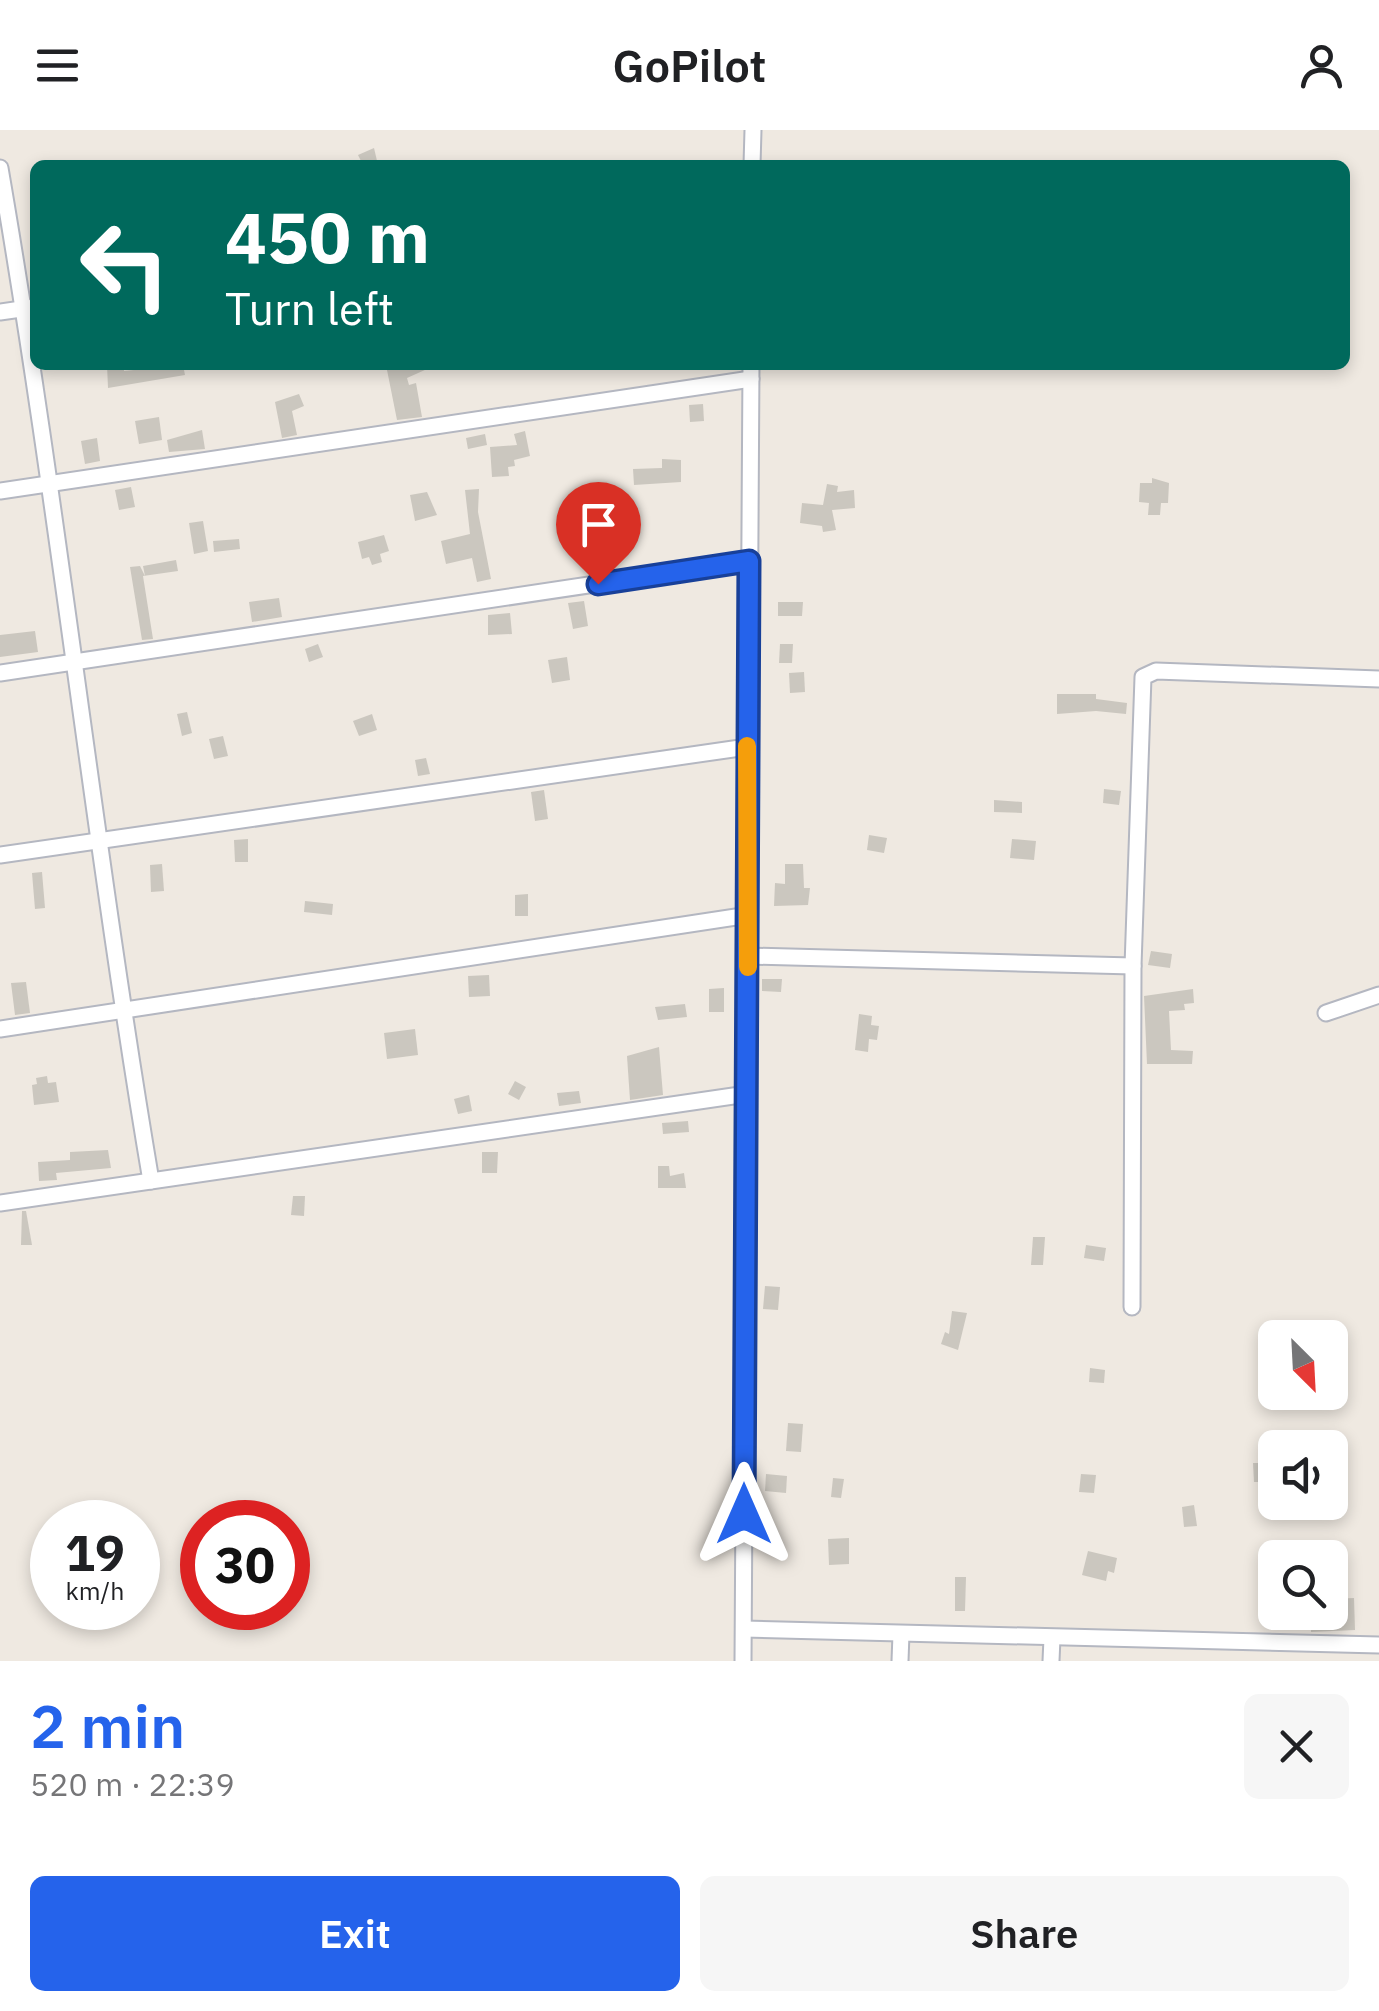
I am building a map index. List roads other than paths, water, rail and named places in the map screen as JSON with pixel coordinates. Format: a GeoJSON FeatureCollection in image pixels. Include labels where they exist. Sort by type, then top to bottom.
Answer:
{"type":"FeatureCollection","features":[{"type":"Feature","properties":{"kind":"street"},"geometry":{"type":"LineString","coordinates":[[752,160],[753,130]]}},
{"type":"Feature","properties":{"kind":"street"},"geometry":{"type":"LineString","coordinates":[[0,168],[30,308],[0,312]]}},
{"type":"Feature","properties":{"kind":"street"},"geometry":{"type":"LineString","coordinates":[[36,370],[46,482],[71,663],[122,1011],[152,1180]]}},
{"type":"Feature","properties":{"kind":"street"},"geometry":{"type":"LineString","coordinates":[[0,491],[751,372],[743,1661]]}},
{"type":"Feature","properties":{"kind":"street"},"geometry":{"type":"LineString","coordinates":[[0,673],[749,561]]}},
{"type":"Feature","properties":{"kind":"street"},"geometry":{"type":"LineString","coordinates":[[1132,1307],[1133,966],[1143,677],[1156,671],[1379,679]]}},
{"type":"Feature","properties":{"kind":"street"},"geometry":{"type":"LineString","coordinates":[[0,856],[747,747]]}},
{"type":"Feature","properties":{"kind":"street"},"geometry":{"type":"LineString","coordinates":[[0,1029],[749,915]]}},
{"type":"Feature","properties":{"kind":"street"},"geometry":{"type":"LineString","coordinates":[[748,956],[1133,966]]}},
{"type":"Feature","properties":{"kind":"street"},"geometry":{"type":"LineString","coordinates":[[1326,1013],[1379,996]]}},
{"type":"Feature","properties":{"kind":"street"},"geometry":{"type":"LineString","coordinates":[[0,1203],[747,1094]]}},
{"type":"Feature","properties":{"kind":"street"},"geometry":{"type":"LineString","coordinates":[[744,1629],[1379,1645]]}},
{"type":"Feature","properties":{"kind":"street"},"geometry":{"type":"LineString","coordinates":[[900,1661],[901,1634]]}},
{"type":"Feature","properties":{"kind":"street"},"geometry":{"type":"LineString","coordinates":[[1052,1638],[1052,1661]]}}]}
